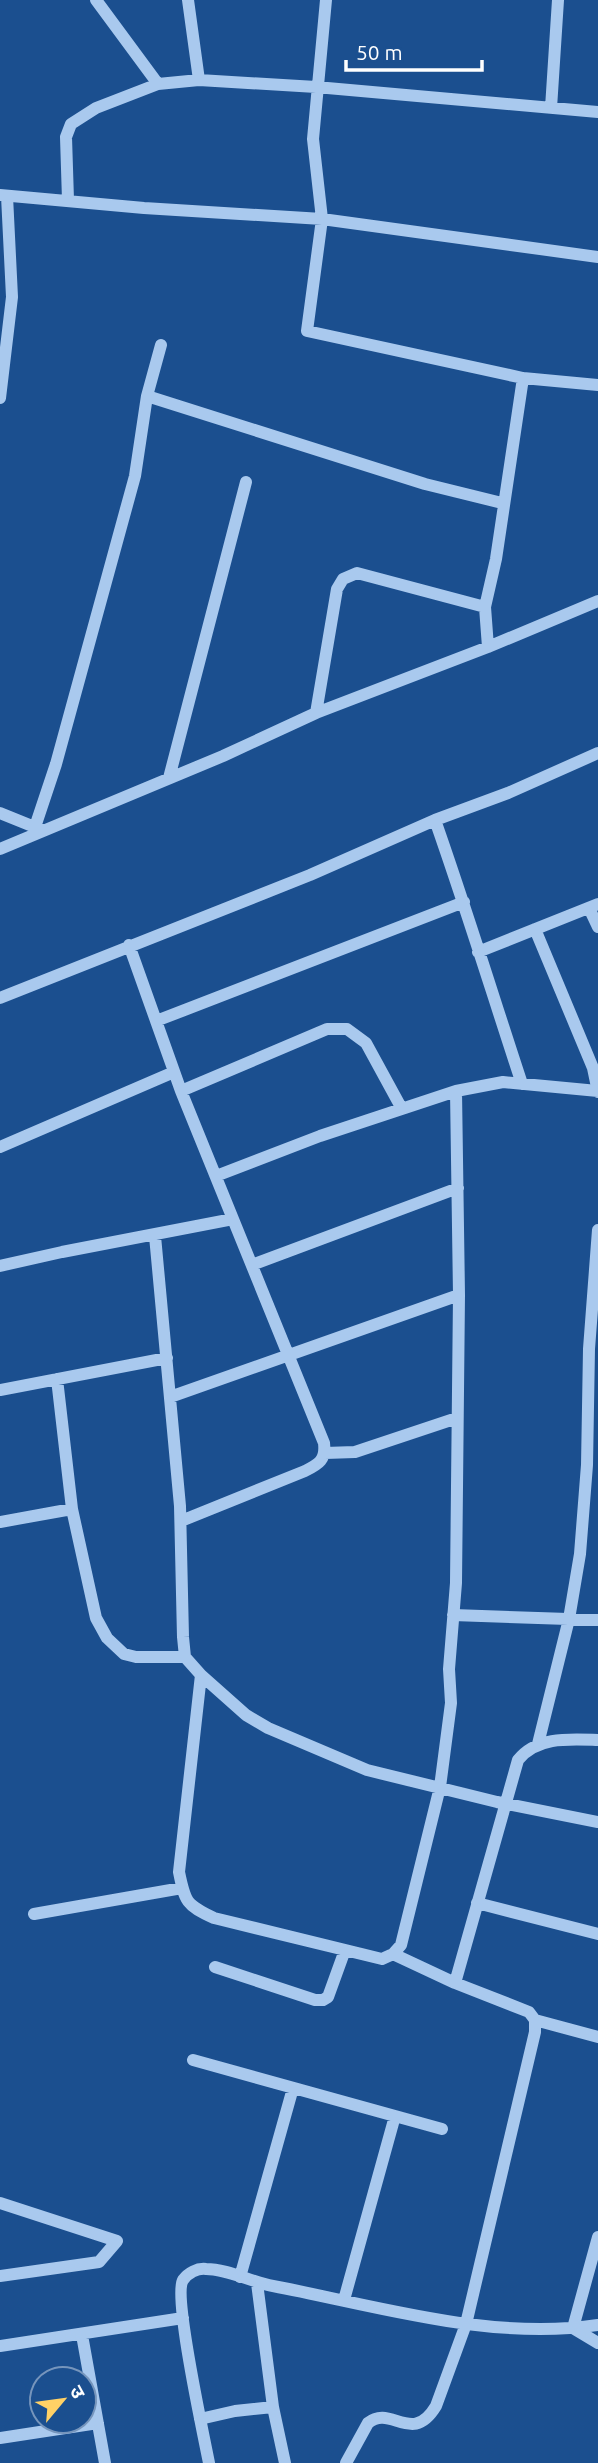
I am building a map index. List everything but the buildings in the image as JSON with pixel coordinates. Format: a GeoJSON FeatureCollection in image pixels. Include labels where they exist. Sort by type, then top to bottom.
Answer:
{"type":"FeatureCollection","features":[{"type":"Feature","properties":{"kind":"street"},"geometry":{"type":"LineString","coordinates":[[96,0],[158,84]]}},
{"type":"Feature","properties":{"kind":"street"},"geometry":{"type":"LineString","coordinates":[[188,0],[199,80]]}},
{"type":"Feature","properties":{"kind":"street"},"geometry":{"type":"LineString","coordinates":[[326,0],[313,139],[322,219],[307,331],[523,378],[598,385]]}},
{"type":"Feature","properties":{"kind":"street"},"geometry":{"type":"LineString","coordinates":[[551,108],[558,0]]}},
{"type":"Feature","properties":{"kind":"street"},"geometry":{"type":"LineString","coordinates":[[68,200],[66,137],[71,124],[96,108],[158,84],[199,80],[316,87],[598,112]]}},
{"type":"Feature","properties":{"kind":"street"},"geometry":{"type":"LineString","coordinates":[[0,398],[12,297],[4,195],[144,208],[322,219],[598,257]]}},
{"type":"Feature","properties":{"kind":"street"},"geometry":{"type":"LineString","coordinates":[[40,829],[135,476],[148,396],[161,345]]}},
{"type":"Feature","properties":{"kind":"street"},"geometry":{"type":"LineString","coordinates":[[488,647],[485,607],[496,559],[502,503],[523,378]]}},
{"type":"Feature","properties":{"kind":"street"},"geometry":{"type":"LineString","coordinates":[[148,396],[425,484],[502,503]]}},
{"type":"Feature","properties":{"kind":"street"},"geometry":{"type":"LineString","coordinates":[[169,778],[246,482]]}},
{"type":"Feature","properties":{"kind":"street"},"geometry":{"type":"LineString","coordinates":[[316,713],[337,589],[343,579],[357,573],[485,607]]}},
{"type":"Feature","properties":{"kind":"street"},"geometry":{"type":"LineString","coordinates":[[0,849],[40,829],[169,778],[316,713],[488,647],[598,601]]}},
{"type":"Feature","properties":{"kind":"street"},"geometry":{"type":"LineString","coordinates":[[0,998],[310,875],[598,753]]}},
{"type":"Feature","properties":{"kind":"street"},"geometry":{"type":"LineString","coordinates":[[0,813],[40,829]]}},
{"type":"Feature","properties":{"kind":"street"},"geometry":{"type":"LineString","coordinates":[[435,820],[522,1084]]}},
{"type":"Feature","properties":{"kind":"street"},"geometry":{"type":"LineString","coordinates":[[156,1021],[464,902]]}},
{"type":"Feature","properties":{"kind":"street"},"geometry":{"type":"LineString","coordinates":[[478,952],[593,906],[598,927]]}},
{"type":"Feature","properties":{"kind":"street"},"geometry":{"type":"LineString","coordinates":[[216,1176],[320,1136],[456,1091],[503,1082],[598,1091],[593,1068],[535,929]]}},
{"type":"Feature","properties":{"kind":"street"},"geometry":{"type":"LineString","coordinates":[[129,945],[181,1091],[324,1443],[325,1453],[321,1463],[305,1471],[181,1521]]}},
{"type":"Feature","properties":{"kind":"street"},"geometry":{"type":"LineString","coordinates":[[181,1091],[327,1028],[347,1030],[366,1043],[402,1109]]}},
{"type":"Feature","properties":{"kind":"street"},"geometry":{"type":"LineString","coordinates":[[0,1147],[174,1072]]}},
{"type":"Feature","properties":{"kind":"street"},"geometry":{"type":"LineString","coordinates":[[201,1675],[179,1871],[184,1898],[191,1907],[214,1918],[382,1959],[393,1955],[401,1945],[440,1787],[451,1703],[449,1669],[453,1615],[459,1295],[456,1091]]}},
{"type":"Feature","properties":{"kind":"street"},"geometry":{"type":"LineString","coordinates":[[252,1265],[458,1188]]}},
{"type":"Feature","properties":{"kind":"street"},"geometry":{"type":"LineString","coordinates":[[0,1266],[233,1219]]}},
{"type":"Feature","properties":{"kind":"street"},"geometry":{"type":"LineString","coordinates":[[538,1744],[569,1619],[592,1466],[598,1230]]}},
{"type":"Feature","properties":{"kind":"street"},"geometry":{"type":"LineString","coordinates":[[155,1236],[181,1521],[183,1637],[186,1657],[201,1675],[246,1715],[268,1728],[368,1769],[505,1803],[598,1822]]}},
{"type":"Feature","properties":{"kind":"street"},"geometry":{"type":"LineString","coordinates":[[170,1397],[459,1295]]}},
{"type":"Feature","properties":{"kind":"street"},"geometry":{"type":"LineString","coordinates":[[0,1390],[167,1358]]}},
{"type":"Feature","properties":{"kind":"street"},"geometry":{"type":"LineString","coordinates":[[57,1379],[72,1509],[96,1618],[107,1638],[124,1654],[136,1657],[186,1657]]}},
{"type":"Feature","properties":{"kind":"street"},"geometry":{"type":"LineString","coordinates":[[325,1453],[355,1452],[457,1418]]}},
{"type":"Feature","properties":{"kind":"street"},"geometry":{"type":"LineString","coordinates":[[0,1522],[72,1509]]}},
{"type":"Feature","properties":{"kind":"street"},"geometry":{"type":"LineString","coordinates":[[453,1615],[598,1620]]}},
{"type":"Feature","properties":{"kind":"street"},"geometry":{"type":"LineString","coordinates":[[455,1983],[518,1760],[525,1751],[538,1744],[564,1739],[598,1740]]}},
{"type":"Feature","properties":{"kind":"street"},"geometry":{"type":"LineString","coordinates":[[34,1914],[182,1888]]}},
{"type":"Feature","properties":{"kind":"street"},"geometry":{"type":"LineString","coordinates":[[477,1903],[598,1934]]}},
{"type":"Feature","properties":{"kind":"street"},"geometry":{"type":"LineString","coordinates":[[215,1967],[315,2000],[323,2000],[328,1997],[345,1950]]}},
{"type":"Feature","properties":{"kind":"street"},"geometry":{"type":"LineString","coordinates":[[346,2463],[373,2418],[381,2417],[420,2425],[430,2417],[436,2406],[466,2324],[535,2032],[535,2020],[529,2011],[455,1983],[393,1955]]}},
{"type":"Feature","properties":{"kind":"street"},"geometry":{"type":"LineString","coordinates":[[535,2020],[598,2037]]}},
{"type":"Feature","properties":{"kind":"street"},"geometry":{"type":"LineString","coordinates":[[194,2060],[442,2129]]}},
{"type":"Feature","properties":{"kind":"street"},"geometry":{"type":"LineString","coordinates":[[240,2277],[293,2088]]}},
{"type":"Feature","properties":{"kind":"street"},"geometry":{"type":"LineString","coordinates":[[344,2300],[395,2116]]}},
{"type":"Feature","properties":{"kind":"street"},"geometry":{"type":"LineString","coordinates":[[0,2203],[117,2241],[99,2262],[0,2276]]}},
{"type":"Feature","properties":{"kind":"street"},"geometry":{"type":"LineString","coordinates":[[573,2328],[598,2237]]}},
{"type":"Feature","properties":{"kind":"street"},"geometry":{"type":"LineString","coordinates":[[209,2463],[180,2288],[183,2280],[192,2271],[205,2269],[257,2283],[466,2324],[508,2328],[573,2328],[598,2325]]}},
{"type":"Feature","properties":{"kind":"street"},"geometry":{"type":"LineString","coordinates":[[257,2283],[273,2407],[285,2463]]}},
{"type":"Feature","properties":{"kind":"street"},"geometry":{"type":"LineString","coordinates":[[0,2346],[183,2318]]}},
{"type":"Feature","properties":{"kind":"street"},"geometry":{"type":"LineString","coordinates":[[573,2328],[598,2343]]}},
{"type":"Feature","properties":{"kind":"street"},"geometry":{"type":"LineString","coordinates":[[82,2335],[87,2365]]}},
{"type":"Feature","properties":{"kind":"street"},"geometry":{"type":"LineString","coordinates":[[200,2419],[273,2407]]}},
{"type":"Feature","properties":{"kind":"street"},"geometry":{"type":"LineString","coordinates":[[98,2423],[105,2463]]}},
{"type":"Feature","properties":{"kind":"street"},"geometry":{"type":"LineString","coordinates":[[0,2438],[28,2434]]}}]}
